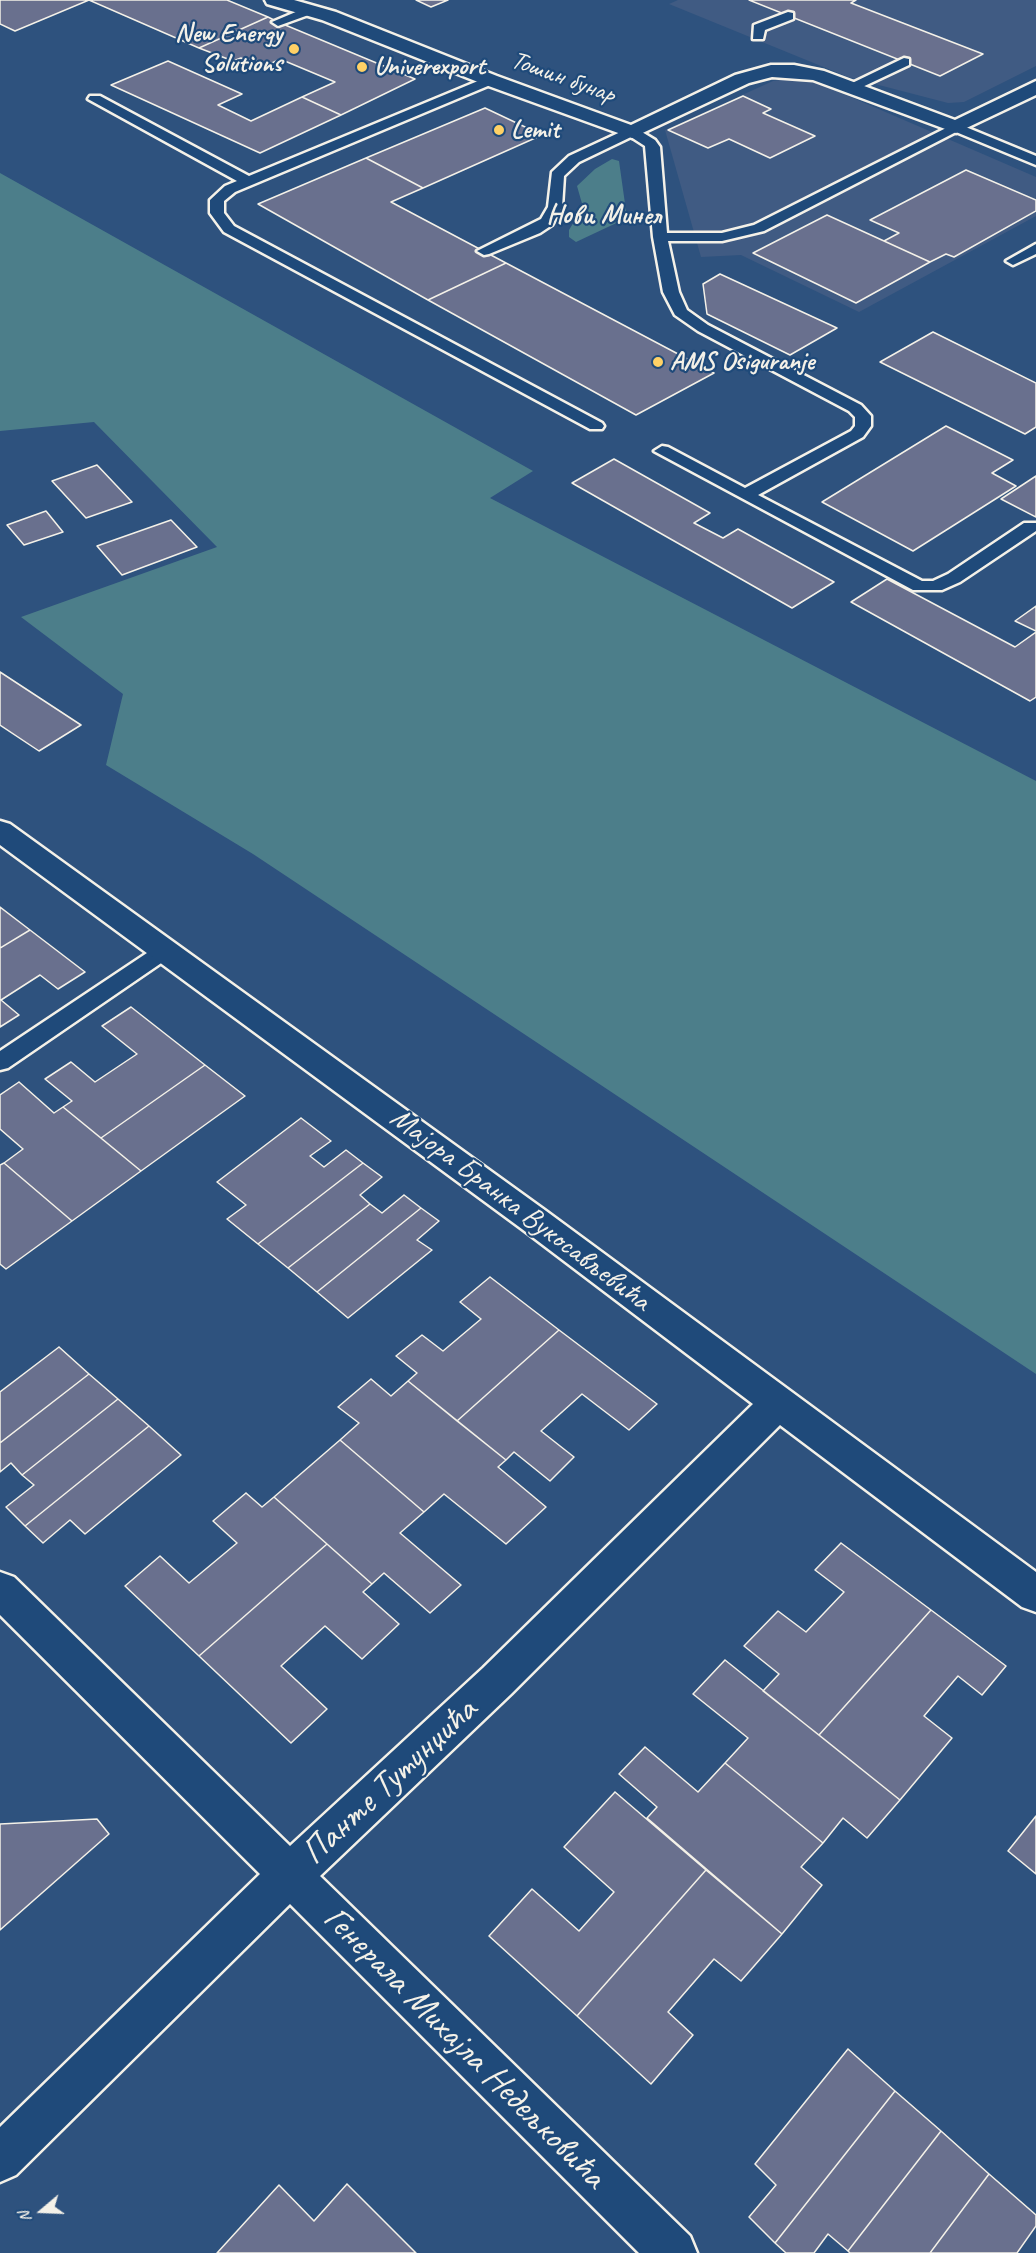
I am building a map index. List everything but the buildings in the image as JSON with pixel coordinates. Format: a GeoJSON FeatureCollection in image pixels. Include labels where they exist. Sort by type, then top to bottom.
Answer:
{"type":"FeatureCollection","features":[{"type":"Feature","properties":{"kind":"street","name":"Тошин бунар"},"geometry":{"type":"LineString","coordinates":[[274,0],[310,10],[632,132],[742,79],[761,73],[806,73],[851,87],[956,127]]}},
{"type":"Feature","properties":{"kind":"street"},"geometry":{"type":"LineString","coordinates":[[956,127],[1036,87]]}},
{"type":"Feature","properties":{"kind":"street","name":"Мајора Бранка Вукосављевића"},"geometry":{"type":"LineString","coordinates":[[0,831],[534,1220],[1036,1595]]}},
{"type":"Feature","properties":{"kind":"street","name":"Панте Тутунџића"},"geometry":{"type":"LineString","coordinates":[[0,2159],[290,1876],[497,1681],[778,1403]]}},
{"type":"Feature","properties":{"kind":"street","name":"Генерала Михајла Недељковића"},"geometry":{"type":"LineString","coordinates":[[0,1589],[673,2253]]}},
{"type":"Feature","properties":{"kind":"lane"},"geometry":{"type":"LineString","coordinates":[[278,22],[310,10]]}},
{"type":"Feature","properties":{"kind":"lane"},"geometry":{"type":"LineString","coordinates":[[758,36],[759,28],[788,16]]}},
{"type":"Feature","properties":{"kind":"lane"},"geometry":{"type":"LineString","coordinates":[[851,87],[904,62]]}},
{"type":"Feature","properties":{"kind":"lane"},"geometry":{"type":"LineString","coordinates":[[490,80],[230,189],[218,200],[217,213],[229,229],[596,426]]}},
{"type":"Feature","properties":{"kind":"lane"},"geometry":{"type":"LineString","coordinates":[[95,99],[247,181]]}},
{"type":"Feature","properties":{"kind":"lane"},"geometry":{"type":"LineString","coordinates":[[660,237],[722,237],[759,228],[956,127]]}},
{"type":"Feature","properties":{"kind":"lane","name":"Тошин бунар"},"geometry":{"type":"LineString","coordinates":[[956,127],[1036,161]]}},
{"type":"Feature","properties":{"kind":"lane"},"geometry":{"type":"LineString","coordinates":[[484,251],[535,230],[547,222],[555,207],[556,175],[574,159],[632,132]]}},
{"type":"Feature","properties":{"kind":"lane","name":"Тошин бунар"},"geometry":{"type":"LineString","coordinates":[[632,132],[648,141],[653,147],[660,237],[671,292],[680,312],[703,328],[855,408],[863,416],[863,426],[857,434],[746,494]]}},
{"type":"Feature","properties":{"kind":"lane"},"geometry":{"type":"LineString","coordinates":[[1012,261],[1036,248]]}},
{"type":"Feature","properties":{"kind":"lane"},"geometry":{"type":"LineString","coordinates":[[662,451],[919,586],[936,586],[954,578],[1030,527]]}},
{"type":"Feature","properties":{"kind":"lane"},"geometry":{"type":"LineString","coordinates":[[0,1062],[166,950]]}},
{"type":"Feature","properties":{"kind":"shaded area"},"geometry":{"type":"Polygon","coordinates":[[[678,0],[1036,0],[1036,66],[964,102],[948,103],[848,77],[669,4],[678,0]]]}},
{"type":"Feature","properties":{"kind":"shaded area"},"geometry":{"type":"Polygon","coordinates":[[[785,79],[816,82],[1036,177],[1036,216],[859,312],[741,255],[701,257],[665,130],[773,81],[785,79]]]}},
{"type":"Feature","properties":{"kind":"green space"},"geometry":{"type":"Polygon","coordinates":[[[612,159],[619,161],[627,218],[576,242],[569,237],[569,230],[583,207],[577,186],[595,169],[612,159]]]}},
{"type":"Feature","properties":{"kind":"green space"},"geometry":{"type":"Polygon","coordinates":[[[0,173],[533,471],[490,498],[1036,781],[1036,1374],[253,854],[106,765],[123,694],[21,617],[217,547],[94,422],[0,431],[0,173]]]}},
{"type":"Feature","properties":{"kind":"place","name":"New Energy Solutions"},"geometry":{"type":"Point","coordinates":[294,49]}},
{"type":"Feature","properties":{"kind":"place","name":"Univerexport"},"geometry":{"type":"Point","coordinates":[362,67]}},
{"type":"Feature","properties":{"kind":"place","name":"Lemit"},"geometry":{"type":"Point","coordinates":[499,130]}},
{"type":"Feature","properties":{"kind":"place","name":"AMS Osiguranje"},"geometry":{"type":"Point","coordinates":[658,362]}},
{"type":"Feature","properties":{"kind":"district","name":"Нови Минел"},"geometry":{"type":"Point","coordinates":[604,216]}}]}
